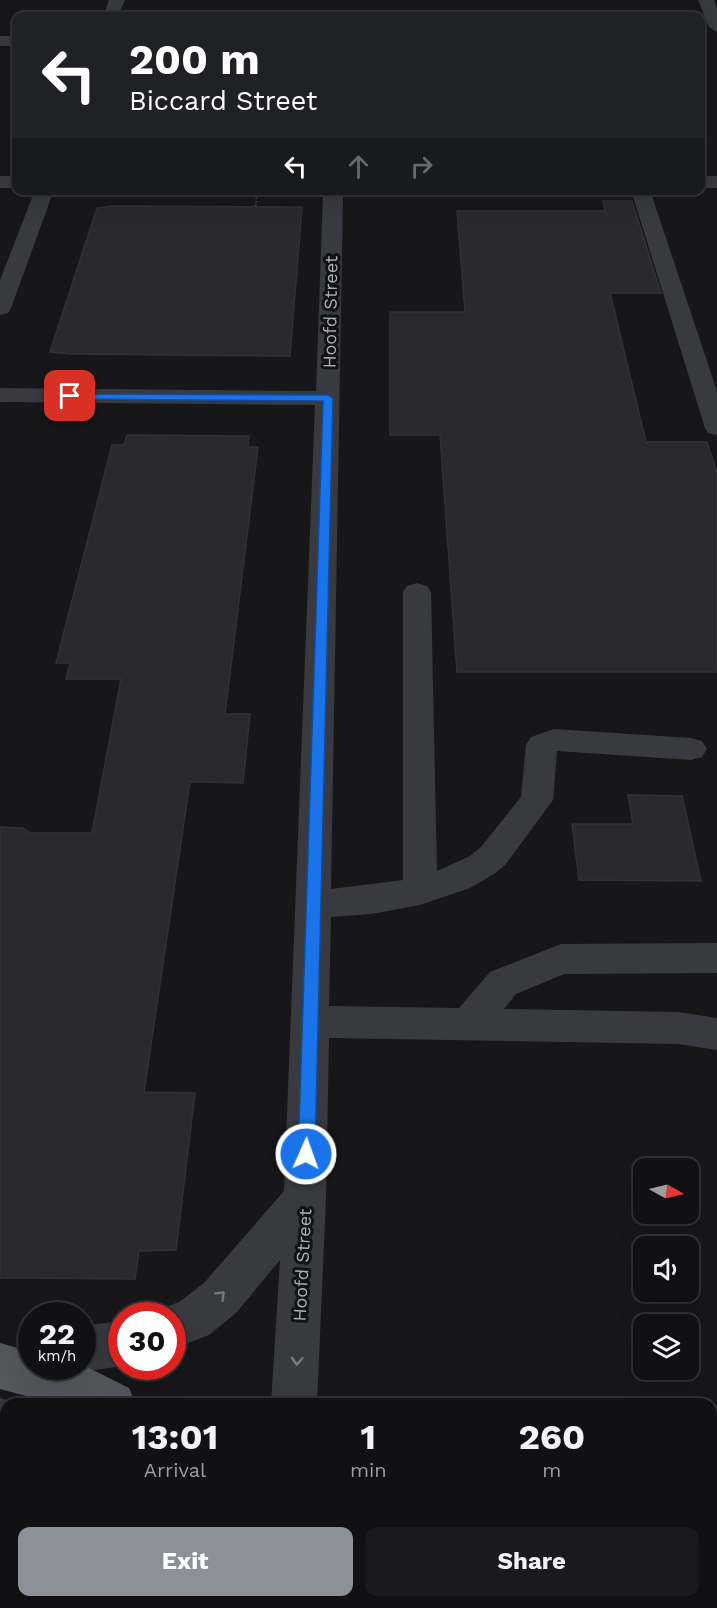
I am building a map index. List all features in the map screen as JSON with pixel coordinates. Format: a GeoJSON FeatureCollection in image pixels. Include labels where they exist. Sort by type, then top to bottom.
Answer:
{"type":"FeatureCollection","features":[{"type":"Feature","properties":{"kind":"main road"},"geometry":{"type":"LineString","coordinates":[[0,1366],[85,1389],[102,1398]]}},
{"type":"Feature","properties":{"kind":"street"},"geometry":{"type":"LineString","coordinates":[[706,0],[717,27]]}},
{"type":"Feature","properties":{"kind":"street"},"geometry":{"type":"LineString","coordinates":[[0,309],[43,195]]}},
{"type":"Feature","properties":{"kind":"street","name":"Hoofd Street"},"geometry":{"type":"LineString","coordinates":[[294,1398],[305,1198],[328,398],[331,195]]}},
{"type":"Feature","properties":{"kind":"street"},"geometry":{"type":"LineString","coordinates":[[642,195],[717,428]]}},
{"type":"Feature","properties":{"kind":"street"},"geometry":{"type":"LineString","coordinates":[[0,395],[328,398]]}},
{"type":"Feature","properties":{"kind":"street"},"geometry":{"type":"LineString","coordinates":[[417,592],[420,891]]}},
{"type":"Feature","properties":{"kind":"street"},"geometry":{"type":"LineString","coordinates":[[313,905],[371,900],[420,891],[458,878],[493,856],[537,800],[542,745],[554,740],[691,749]]}},
{"type":"Feature","properties":{"kind":"street"},"geometry":{"type":"LineString","coordinates":[[468,1025],[503,983],[561,959],[717,958]]}},
{"type":"Feature","properties":{"kind":"street"},"geometry":{"type":"LineString","coordinates":[[310,1022],[678,1029],[717,1034]]}},
{"type":"Feature","properties":{"kind":"street"},"geometry":{"type":"LineString","coordinates":[[186,1321],[194,1318],[220,1298],[305,1198]]}},
{"type":"Feature","properties":{"kind":"street"},"geometry":{"type":"LineString","coordinates":[[0,1358],[18,1356]]}},
{"type":"Feature","properties":{"kind":"path"},"geometry":{"type":"LineString","coordinates":[[256,206],[257,195]]}},
{"type":"Feature","properties":{"kind":"building"},"geometry":{"type":"Polygon","coordinates":[[[603,201],[632,201],[661,293],[610,293],[646,442],[707,442],[717,473],[717,672],[457,672],[440,435],[390,435],[390,312],[465,312],[457,211],[605,211],[603,201]]]}},
{"type":"Feature","properties":{"kind":"building"},"geometry":{"type":"Polygon","coordinates":[[[113,206],[302,207],[290,356],[50,352],[97,208],[113,206]]]}},
{"type":"Feature","properties":{"kind":"building"},"geometry":{"type":"Polygon","coordinates":[[[127,435],[249,436],[248,447],[258,447],[225,714],[250,714],[243,783],[190,782],[144,1092],[195,1093],[176,1250],[139,1251],[135,1279],[0,1278],[0,827],[23,828],[30,833],[92,833],[121,679],[66,679],[70,663],[56,663],[112,445],[124,445],[127,435]]]}},
{"type":"Feature","properties":{"kind":"building"},"geometry":{"type":"Polygon","coordinates":[[[628,795],[682,796],[701,881],[579,880],[572,824],[633,824],[628,795]]]}},
{"type":"Feature","properties":{"kind":"route"},"geometry":{"type":"LineString","coordinates":[[70,396],[328,398],[306,1154]]}}]}
